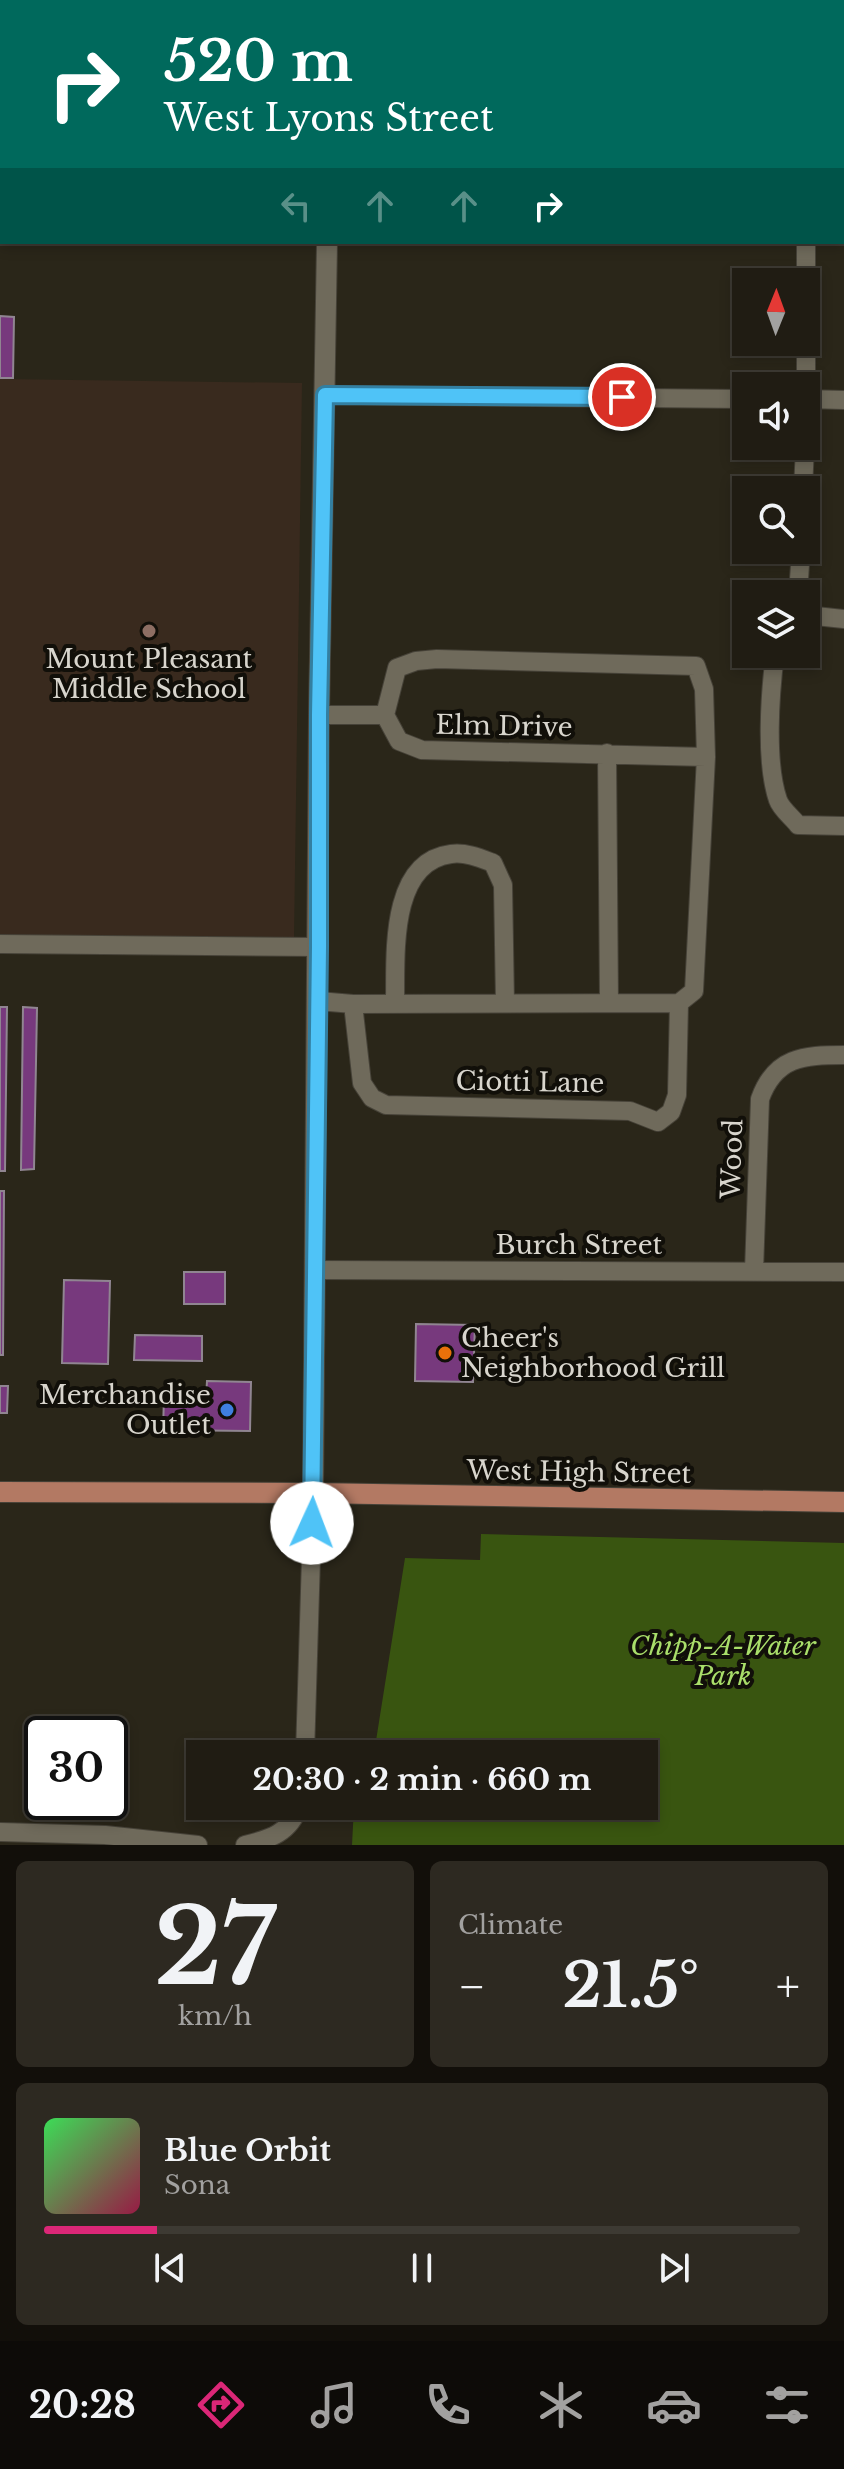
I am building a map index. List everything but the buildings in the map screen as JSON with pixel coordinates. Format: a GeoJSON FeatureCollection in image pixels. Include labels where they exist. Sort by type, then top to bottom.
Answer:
{"type":"FeatureCollection","features":[{"type":"Feature","properties":{"kind":"main road","name":"West High Street"},"geometry":{"type":"LineString","coordinates":[[0,1492],[313,1493],[844,1502]]}},
{"type":"Feature","properties":{"kind":"street"},"geometry":{"type":"LineString","coordinates":[[305,1740],[313,1493],[319,715],[327,244]]}},
{"type":"Feature","properties":{"kind":"street"},"geometry":{"type":"LineString","coordinates":[[806,244],[806,372]]}},
{"type":"Feature","properties":{"kind":"street"},"geometry":{"type":"LineString","coordinates":[[325,395],[732,399]]}},
{"type":"Feature","properties":{"kind":"street"},"geometry":{"type":"LineString","coordinates":[[820,399],[844,400]]}},
{"type":"Feature","properties":{"kind":"street"},"geometry":{"type":"LineString","coordinates":[[820,616],[844,619]]}},
{"type":"Feature","properties":{"kind":"street"},"geometry":{"type":"LineString","coordinates":[[318,1001],[353,1004],[679,1003],[694,991],[706,757],[704,689],[696,666],[416,661],[397,668],[385,715],[319,715]]}},
{"type":"Feature","properties":{"kind":"street"},"geometry":{"type":"LineString","coordinates":[[773,668],[771,770],[779,804],[798,825],[844,826]]}},
{"type":"Feature","properties":{"kind":"street","name":"Elm Drive"},"geometry":{"type":"LineString","coordinates":[[385,715],[399,741],[422,750],[706,757]]}},
{"type":"Feature","properties":{"kind":"street"},"geometry":{"type":"LineString","coordinates":[[607,753],[609,1003]]}},
{"type":"Feature","properties":{"kind":"street"},"geometry":{"type":"LineString","coordinates":[[395,1003],[396,933],[405,893],[417,874],[431,861],[450,854],[469,855],[493,863],[503,885],[505,1003]]}},
{"type":"Feature","properties":{"kind":"street"},"geometry":{"type":"LineString","coordinates":[[0,944],[319,947]]}},
{"type":"Feature","properties":{"kind":"street","name":"Ciotti Lane"},"geometry":{"type":"LineString","coordinates":[[353,1004],[362,1083],[372,1098],[386,1105],[630,1111],[658,1122],[671,1112],[677,1095],[679,1003]]}},
{"type":"Feature","properties":{"kind":"street","name":"Wood"},"geometry":{"type":"LineString","coordinates":[[754,1271],[760,1099],[767,1080],[790,1061],[844,1055]]}},
{"type":"Feature","properties":{"kind":"street","name":"Burch Street"},"geometry":{"type":"LineString","coordinates":[[314,1270],[844,1272]]}},
{"type":"Feature","properties":{"kind":"street"},"geometry":{"type":"LineString","coordinates":[[245,1845],[275,1838],[295,1820]]}},
{"type":"Feature","properties":{"kind":"street"},"geometry":{"type":"LineString","coordinates":[[0,1832],[105,1835],[198,1845]]}},
{"type":"Feature","properties":{"kind":"shaded area","name":"Mount Pleasant Middle School"},"geometry":{"type":"Polygon","coordinates":[[[0,379],[302,383],[294,937],[0,935],[0,379]]]}},
{"type":"Feature","properties":{"kind":"green space","name":"Chipp-A-Water Park"},"geometry":{"type":"Polygon","coordinates":[[[481,1534],[844,1543],[844,1845],[352,1845],[353,1820],[658,1820],[658,1740],[376,1740],[405,1558],[480,1560],[481,1534]]]}},
{"type":"Feature","properties":{"kind":"place","name":"Mount Pleasant Middle School"},"geometry":{"type":"Point","coordinates":[149,631]}},
{"type":"Feature","properties":{"kind":"place","name":"Cheer's Neighborhood Grill"},"geometry":{"type":"Point","coordinates":[445,1353]}},
{"type":"Feature","properties":{"kind":"place","name":"Merchandise Outlet"},"geometry":{"type":"Point","coordinates":[227,1410]}},
{"type":"Feature","properties":{"kind":"route"},"geometry":{"type":"LineString","coordinates":[[312,1523],[325,395],[622,397]]}}]}
